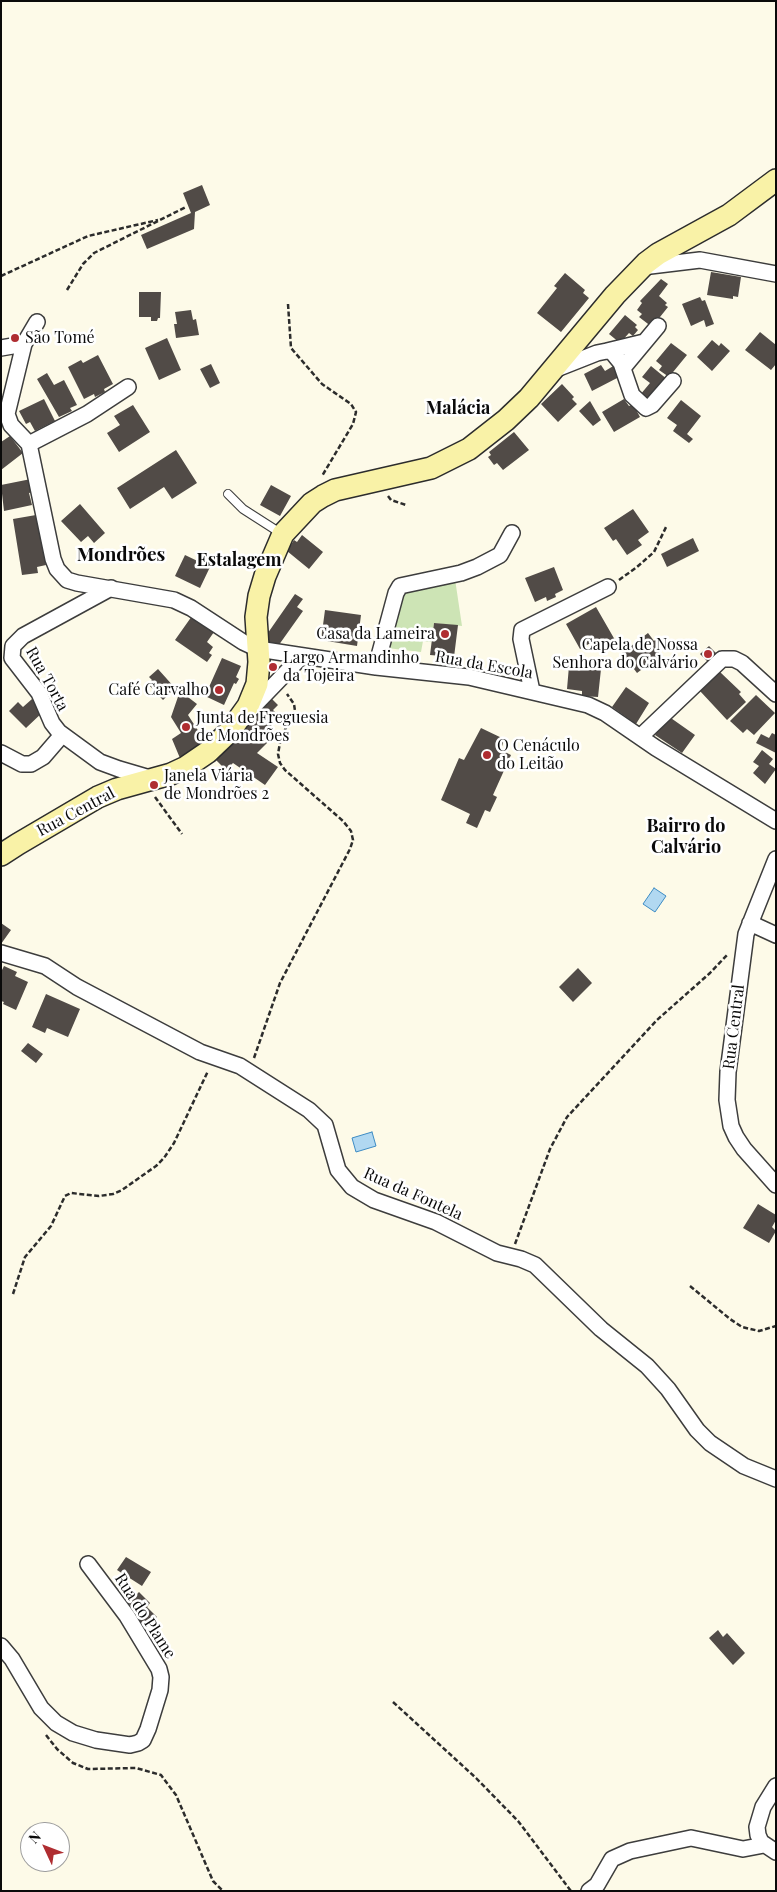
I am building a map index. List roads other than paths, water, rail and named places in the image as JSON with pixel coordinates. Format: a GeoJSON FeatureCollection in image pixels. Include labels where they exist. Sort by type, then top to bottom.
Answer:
{"type":"FeatureCollection","features":[{"type":"Feature","properties":{"kind":"main road"},"geometry":{"type":"LineString","coordinates":[[230,731],[244,713],[255,691],[259,669],[256,617],[259,596],[267,570],[283,534],[312,504],[334,490],[423,470],[462,454],[506,420],[529,398],[615,295],[642,267],[658,254],[729,215],[776,180]]}},
{"type":"Feature","properties":{"kind":"main road","name":"Rua Central"},"geometry":{"type":"LineString","coordinates":[[1,855],[98,797],[117,789],[171,774],[194,763],[230,731]]}},
{"type":"Feature","properties":{"kind":"street"},"geometry":{"type":"LineString","coordinates":[[642,267],[700,260],[776,274]]}},
{"type":"Feature","properties":{"kind":"street"},"geometry":{"type":"LineString","coordinates":[[37,322],[24,344],[7,414],[11,425],[29,444],[50,550],[57,569],[63,577],[72,582],[168,598],[180,602],[243,642],[258,649],[302,656]]}},
{"type":"Feature","properties":{"kind":"street"},"geometry":{"type":"LineString","coordinates":[[623,368],[658,326]]}},
{"type":"Feature","properties":{"kind":"street"},"geometry":{"type":"LineString","coordinates":[[552,371],[597,352],[644,342]]}},
{"type":"Feature","properties":{"kind":"street"},"geometry":{"type":"LineString","coordinates":[[1,348],[24,344]]}},
{"type":"Feature","properties":{"kind":"street"},"geometry":{"type":"LineString","coordinates":[[607,350],[616,355],[623,368],[632,395],[646,408],[653,404],[673,381]]}},
{"type":"Feature","properties":{"kind":"street"},"geometry":{"type":"LineString","coordinates":[[29,444],[88,414],[128,387]]}},
{"type":"Feature","properties":{"kind":"street"},"geometry":{"type":"LineString","coordinates":[[376,667],[396,593],[400,586],[460,573],[477,567],[500,554],[512,533]]}},
{"type":"Feature","properties":{"kind":"street","name":"Rua Torta"},"geometry":{"type":"LineString","coordinates":[[111,588],[23,636],[16,642],[12,650],[14,662],[39,693],[52,723],[62,735],[100,762],[149,780]]}},
{"type":"Feature","properties":{"kind":"street"},"geometry":{"type":"LineString","coordinates":[[532,691],[521,639],[522,630],[608,588]]}},
{"type":"Feature","properties":{"kind":"street"},"geometry":{"type":"LineString","coordinates":[[230,731],[302,656]]}},
{"type":"Feature","properties":{"kind":"street","name":"Rua da Escola"},"geometry":{"type":"LineString","coordinates":[[302,656],[376,667],[468,677],[594,707],[776,821]]}},
{"type":"Feature","properties":{"kind":"street"},"geometry":{"type":"LineString","coordinates":[[640,737],[722,659],[734,659],[742,663],[776,694]]}},
{"type":"Feature","properties":{"kind":"street"},"geometry":{"type":"LineString","coordinates":[[1,753],[22,764],[31,764],[44,757],[62,735]]}},
{"type":"Feature","properties":{"kind":"street","name":"Rua Central"},"geometry":{"type":"LineString","coordinates":[[776,859],[745,940],[728,1072],[727,1106],[731,1126],[740,1143],[776,1185]]}},
{"type":"Feature","properties":{"kind":"street"},"geometry":{"type":"LineString","coordinates":[[750,923],[776,935]]}},
{"type":"Feature","properties":{"kind":"street","name":"Rua da Fontela"},"geometry":{"type":"LineString","coordinates":[[1,954],[45,966],[77,987],[214,1058],[234,1063],[318,1117],[325,1125],[329,1134],[338,1170],[345,1181],[357,1191],[380,1202],[436,1222],[490,1250],[510,1257],[527,1260],[535,1265],[601,1328],[643,1362],[668,1389],[697,1430],[710,1443],[744,1466],[776,1478]]}},
{"type":"Feature","properties":{"kind":"street","name":"Rua do Plame"},"geometry":{"type":"LineString","coordinates":[[1,1646],[12,1659],[41,1708],[56,1723],[78,1735],[96,1740],[130,1745],[143,1740],[160,1690],[160,1673],[156,1662],[127,1616],[88,1564]]}},
{"type":"Feature","properties":{"kind":"street"},"geometry":{"type":"LineString","coordinates":[[770,1848],[758,1835],[758,1822],[765,1802],[776,1786]]}},
{"type":"Feature","properties":{"kind":"street"},"geometry":{"type":"LineString","coordinates":[[589,1891],[597,1885],[612,1859],[630,1851],[691,1838],[743,1849],[770,1848]]}},
{"type":"Feature","properties":{"kind":"lane"},"geometry":{"type":"LineString","coordinates":[[228,494],[243,509],[283,534]]}},
{"type":"Feature","properties":{"kind":"water"},"geometry":{"type":"Polygon","coordinates":[[[654,888],[666,896],[655,912],[643,904],[654,888]]]}},
{"type":"Feature","properties":{"kind":"water"},"geometry":{"type":"Polygon","coordinates":[[[372,1132],[376,1146],[356,1152],[352,1138],[372,1132]]]}},
{"type":"Feature","properties":{"kind":"place","name":"São Tomé"},"geometry":{"type":"Point","coordinates":[15,338]}},
{"type":"Feature","properties":{"kind":"place","name":"Casa da Lameira"},"geometry":{"type":"Point","coordinates":[445,634]}},
{"type":"Feature","properties":{"kind":"place","name":"Capela de Nossa Senhora do Calvário"},"geometry":{"type":"Point","coordinates":[708,654]}},
{"type":"Feature","properties":{"kind":"place","name":"Largo Armandinho da Tojeira"},"geometry":{"type":"Point","coordinates":[273,667]}},
{"type":"Feature","properties":{"kind":"place","name":"Café Carvalho"},"geometry":{"type":"Point","coordinates":[219,690]}},
{"type":"Feature","properties":{"kind":"place","name":"Junta de Freguesia de Mondrões"},"geometry":{"type":"Point","coordinates":[186,727]}},
{"type":"Feature","properties":{"kind":"place","name":"O Cenáculo do Leitão"},"geometry":{"type":"Point","coordinates":[487,755]}},
{"type":"Feature","properties":{"kind":"place","name":"Janela Viária de Mondrões 2"},"geometry":{"type":"Point","coordinates":[154,785]}},
{"type":"Feature","properties":{"kind":"district","name":"Malácia"},"geometry":{"type":"Point","coordinates":[458,408]}},
{"type":"Feature","properties":{"kind":"district","name":"Mondrões"},"geometry":{"type":"Point","coordinates":[121,555]}},
{"type":"Feature","properties":{"kind":"district","name":"Estalagem"},"geometry":{"type":"Point","coordinates":[239,560]}},
{"type":"Feature","properties":{"kind":"district","name":"Bairro do Calvário"},"geometry":{"type":"Point","coordinates":[686,836]}}]}
